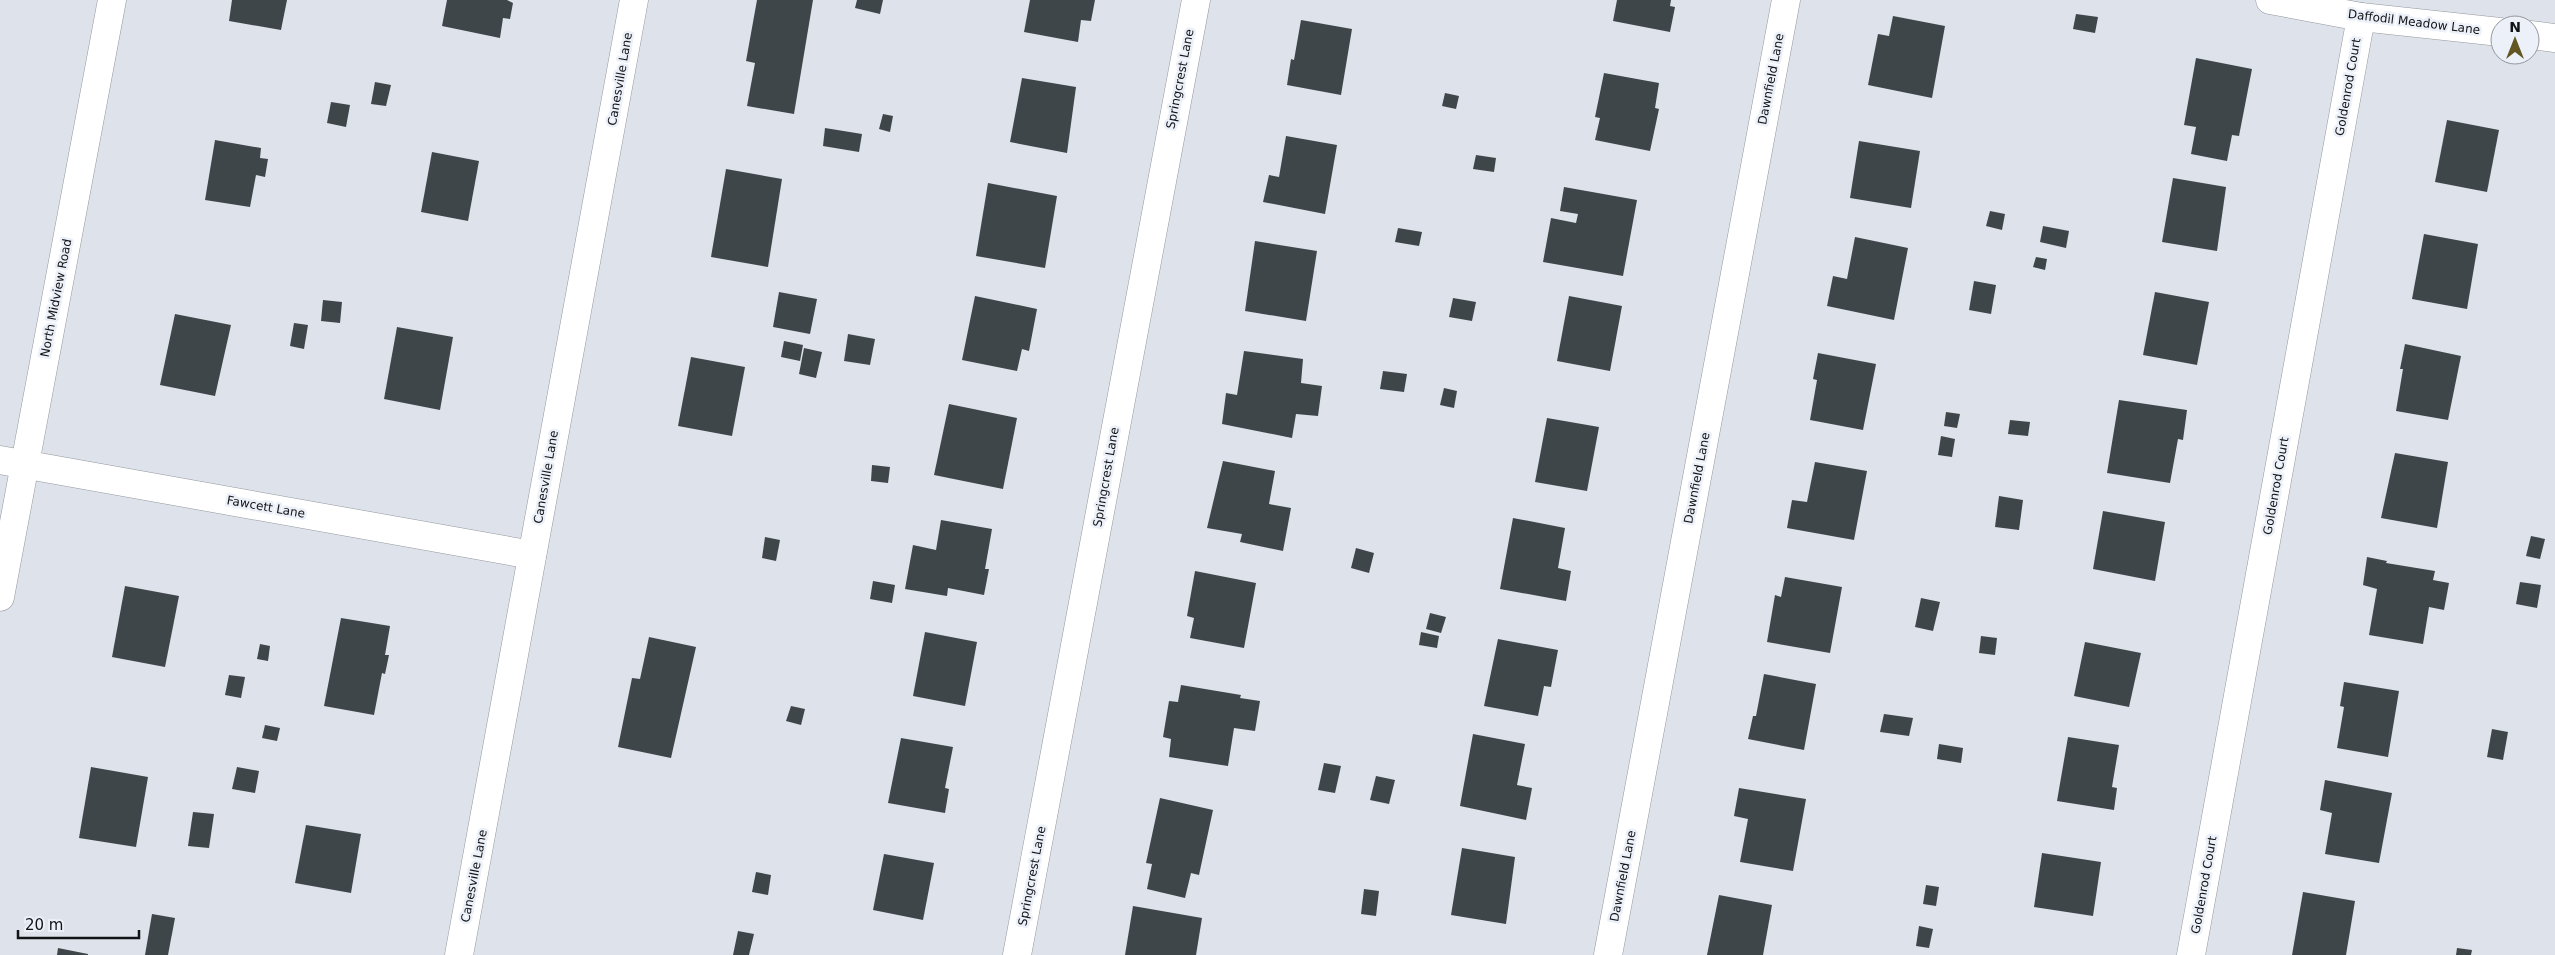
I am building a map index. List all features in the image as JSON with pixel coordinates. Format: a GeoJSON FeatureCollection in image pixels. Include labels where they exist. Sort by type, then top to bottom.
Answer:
{"type":"FeatureCollection","features":[{"type":"Feature","properties":{"kind":"street","name":"North Midview Road"},"geometry":{"type":"LineString","coordinates":[[0,597],[12,462],[112,0]]}},
{"type":"Feature","properties":{"kind":"street","name":"Canesville Lane"},"geometry":{"type":"LineString","coordinates":[[459,955],[634,0]]}},
{"type":"Feature","properties":{"kind":"street","name":"Springcrest Lane"},"geometry":{"type":"LineString","coordinates":[[1018,955],[1196,0]]}},
{"type":"Feature","properties":{"kind":"street","name":"Dawnfield Lane"},"geometry":{"type":"LineString","coordinates":[[1608,955],[1786,0]]}},
{"type":"Feature","properties":{"kind":"street","name":"Daffodil Meadow Lane"},"geometry":{"type":"LineString","coordinates":[[2270,0],[2361,17],[2490,31]]}},
{"type":"Feature","properties":{"kind":"street","name":"Goldenrod Court"},"geometry":{"type":"LineString","coordinates":[[2191,955],[2361,17]]}},
{"type":"Feature","properties":{"kind":"street"},"geometry":{"type":"LineString","coordinates":[[2540,36],[2555,38]]}},
{"type":"Feature","properties":{"kind":"street","name":"Fawcett Lane"},"geometry":{"type":"LineString","coordinates":[[12,462],[532,554]]}},
{"type":"Feature","properties":{"kind":"building"},"geometry":{"type":"Polygon","coordinates":[[[232,0],[287,0],[281,30],[229,21],[232,0]]]}},
{"type":"Feature","properties":{"kind":"building"},"geometry":{"type":"Polygon","coordinates":[[[447,0],[507,0],[513,3],[510,19],[503,18],[500,38],[442,26],[447,0]]]}},
{"type":"Feature","properties":{"kind":"building"},"geometry":{"type":"Polygon","coordinates":[[[757,0],[813,0],[794,114],[747,106],[755,63],[746,61],[757,0]]]}},
{"type":"Feature","properties":{"kind":"building"},"geometry":{"type":"Polygon","coordinates":[[[857,0],[883,0],[880,14],[855,8],[857,0]]]}},
{"type":"Feature","properties":{"kind":"building"},"geometry":{"type":"Polygon","coordinates":[[[1030,0],[1095,0],[1091,21],[1081,20],[1078,42],[1024,32],[1030,0]]]}},
{"type":"Feature","properties":{"kind":"building"},"geometry":{"type":"Polygon","coordinates":[[[1617,0],[1671,0],[1670,6],[1675,7],[1670,32],[1613,21],[1617,0]]]}},
{"type":"Feature","properties":{"kind":"building"},"geometry":{"type":"Polygon","coordinates":[[[2076,14],[2098,17],[2095,33],[2073,29],[2076,14]]]}},
{"type":"Feature","properties":{"kind":"building"},"geometry":{"type":"Polygon","coordinates":[[[1893,16],[1945,26],[1932,98],[1868,85],[1878,34],[1889,36],[1893,16]]]}},
{"type":"Feature","properties":{"kind":"building"},"geometry":{"type":"Polygon","coordinates":[[[1301,20],[1352,29],[1341,95],[1287,85],[1291,59],[1294,60],[1301,20]]]}},
{"type":"Feature","properties":{"kind":"building"},"geometry":{"type":"Polygon","coordinates":[[[2196,58],[2252,69],[2239,136],[2232,135],[2227,161],[2191,154],[2196,127],[2184,125],[2196,58]]]}},
{"type":"Feature","properties":{"kind":"building"},"geometry":{"type":"Polygon","coordinates":[[[1604,73],[1659,83],[1655,108],[1659,109],[1650,151],[1595,140],[1600,118],[1595,117],[1604,73]]]}},
{"type":"Feature","properties":{"kind":"building"},"geometry":{"type":"Polygon","coordinates":[[[1022,78],[1076,87],[1067,153],[1010,142],[1022,78]]]}},
{"type":"Feature","properties":{"kind":"building"},"geometry":{"type":"Polygon","coordinates":[[[375,82],[391,85],[386,106],[371,104],[375,82]]]}},
{"type":"Feature","properties":{"kind":"building"},"geometry":{"type":"Polygon","coordinates":[[[1445,93],[1459,96],[1456,109],[1442,106],[1445,93]]]}},
{"type":"Feature","properties":{"kind":"building"},"geometry":{"type":"Polygon","coordinates":[[[331,102],[350,105],[346,127],[327,123],[331,102]]]}},
{"type":"Feature","properties":{"kind":"building"},"geometry":{"type":"Polygon","coordinates":[[[883,114],[893,116],[890,132],[879,129],[883,114]]]}},
{"type":"Feature","properties":{"kind":"building"},"geometry":{"type":"Polygon","coordinates":[[[2447,120],[2499,130],[2487,192],[2435,182],[2447,120]]]}},
{"type":"Feature","properties":{"kind":"building"},"geometry":{"type":"Polygon","coordinates":[[[825,128],[862,134],[859,152],[823,146],[825,128]]]}},
{"type":"Feature","properties":{"kind":"building"},"geometry":{"type":"Polygon","coordinates":[[[1286,136],[1337,145],[1325,214],[1263,202],[1269,175],[1279,177],[1286,136]]]}},
{"type":"Feature","properties":{"kind":"building"},"geometry":{"type":"Polygon","coordinates":[[[215,140],[261,148],[260,158],[268,159],[265,177],[256,175],[250,207],[205,200],[215,140]]]}},
{"type":"Feature","properties":{"kind":"building"},"geometry":{"type":"Polygon","coordinates":[[[1859,141],[1920,151],[1911,208],[1850,198],[1859,141]]]}},
{"type":"Feature","properties":{"kind":"building"},"geometry":{"type":"Polygon","coordinates":[[[432,152],[479,161],[468,221],[421,212],[432,152]]]}},
{"type":"Feature","properties":{"kind":"building"},"geometry":{"type":"Polygon","coordinates":[[[1476,155],[1496,158],[1494,172],[1473,169],[1476,155]]]}},
{"type":"Feature","properties":{"kind":"building"},"geometry":{"type":"Polygon","coordinates":[[[726,169],[782,179],[768,267],[711,257],[726,169]]]}},
{"type":"Feature","properties":{"kind":"building"},"geometry":{"type":"Polygon","coordinates":[[[2173,178],[2226,187],[2217,251],[2162,242],[2173,178]]]}},
{"type":"Feature","properties":{"kind":"building"},"geometry":{"type":"Polygon","coordinates":[[[988,183],[1057,196],[1045,268],[976,256],[988,183]]]}},
{"type":"Feature","properties":{"kind":"building"},"geometry":{"type":"Polygon","coordinates":[[[1564,187],[1637,200],[1623,276],[1543,262],[1551,218],[1576,223],[1578,214],[1560,211],[1564,187]]]}},
{"type":"Feature","properties":{"kind":"building"},"geometry":{"type":"Polygon","coordinates":[[[1990,211],[2005,214],[2002,230],[1986,226],[1990,211]]]}},
{"type":"Feature","properties":{"kind":"building"},"geometry":{"type":"Polygon","coordinates":[[[2043,226],[2069,231],[2066,248],[2040,242],[2043,226]]]}},
{"type":"Feature","properties":{"kind":"building"},"geometry":{"type":"Polygon","coordinates":[[[1398,228],[1422,232],[1419,246],[1395,242],[1398,228]]]}},
{"type":"Feature","properties":{"kind":"building"},"geometry":{"type":"Polygon","coordinates":[[[2424,234],[2478,244],[2467,309],[2412,299],[2424,234]]]}},
{"type":"Feature","properties":{"kind":"building"},"geometry":{"type":"Polygon","coordinates":[[[1855,237],[1908,248],[1894,320],[1827,306],[1833,276],[1847,279],[1855,237]]]}},
{"type":"Feature","properties":{"kind":"building"},"geometry":{"type":"Polygon","coordinates":[[[1255,241],[1317,251],[1306,321],[1245,311],[1255,241]]]}},
{"type":"Feature","properties":{"kind":"building"},"geometry":{"type":"Polygon","coordinates":[[[2036,257],[2047,259],[2045,270],[2033,267],[2036,257]]]}},
{"type":"Feature","properties":{"kind":"building"},"geometry":{"type":"Polygon","coordinates":[[[1974,281],[1996,285],[1991,314],[1969,310],[1974,281]]]}},
{"type":"Feature","properties":{"kind":"building"},"geometry":{"type":"Polygon","coordinates":[[[779,292],[817,299],[810,334],[773,327],[779,292]]]}},
{"type":"Feature","properties":{"kind":"building"},"geometry":{"type":"Polygon","coordinates":[[[2155,292],[2209,302],[2197,365],[2143,355],[2155,292]]]}},
{"type":"Feature","properties":{"kind":"building"},"geometry":{"type":"Polygon","coordinates":[[[975,296],[1037,309],[1029,351],[1022,349],[1017,371],[962,360],[975,296]]]}},
{"type":"Feature","properties":{"kind":"building"},"geometry":{"type":"Polygon","coordinates":[[[1569,296],[1622,306],[1610,371],[1557,361],[1569,296]]]}},
{"type":"Feature","properties":{"kind":"building"},"geometry":{"type":"Polygon","coordinates":[[[1453,298],[1476,302],[1472,321],[1449,317],[1453,298]]]}},
{"type":"Feature","properties":{"kind":"building"},"geometry":{"type":"Polygon","coordinates":[[[323,300],[342,302],[340,323],[321,321],[323,300]]]}},
{"type":"Feature","properties":{"kind":"building"},"geometry":{"type":"Polygon","coordinates":[[[175,314],[231,325],[215,396],[160,385],[175,314]]]}},
{"type":"Feature","properties":{"kind":"building"},"geometry":{"type":"Polygon","coordinates":[[[294,323],[308,325],[304,349],[290,346],[294,323]]]}},
{"type":"Feature","properties":{"kind":"building"},"geometry":{"type":"Polygon","coordinates":[[[397,327],[453,337],[440,410],[384,399],[397,327]]]}},
{"type":"Feature","properties":{"kind":"building"},"geometry":{"type":"Polygon","coordinates":[[[848,334],[875,339],[870,365],[844,361],[848,334]]]}},
{"type":"Feature","properties":{"kind":"building"},"geometry":{"type":"Polygon","coordinates":[[[784,341],[803,345],[800,361],[781,357],[784,341]]]}},
{"type":"Feature","properties":{"kind":"building"},"geometry":{"type":"Polygon","coordinates":[[[2405,344],[2461,356],[2448,420],[2396,411],[2403,369],[2400,369],[2405,344]]]}},
{"type":"Feature","properties":{"kind":"building"},"geometry":{"type":"Polygon","coordinates":[[[804,348],[822,352],[816,378],[799,374],[804,348]]]}},
{"type":"Feature","properties":{"kind":"building"},"geometry":{"type":"Polygon","coordinates":[[[1244,351],[1303,359],[1301,383],[1322,386],[1318,416],[1296,414],[1292,438],[1222,424],[1226,393],[1237,395],[1244,351]]]}},
{"type":"Feature","properties":{"kind":"building"},"geometry":{"type":"Polygon","coordinates":[[[1818,353],[1876,364],[1863,430],[1810,420],[1817,380],[1813,379],[1818,353]]]}},
{"type":"Feature","properties":{"kind":"building"},"geometry":{"type":"Polygon","coordinates":[[[691,357],[745,367],[732,436],[678,426],[691,357]]]}},
{"type":"Feature","properties":{"kind":"building"},"geometry":{"type":"Polygon","coordinates":[[[1383,371],[1407,374],[1404,392],[1380,389],[1383,371]]]}},
{"type":"Feature","properties":{"kind":"building"},"geometry":{"type":"Polygon","coordinates":[[[1444,388],[1457,391],[1454,408],[1440,405],[1444,388]]]}},
{"type":"Feature","properties":{"kind":"building"},"geometry":{"type":"Polygon","coordinates":[[[2119,400],[2187,410],[2183,440],[2178,439],[2170,483],[2107,473],[2119,400]]]}},
{"type":"Feature","properties":{"kind":"building"},"geometry":{"type":"Polygon","coordinates":[[[949,404],[1017,418],[1003,489],[934,475],[949,404]]]}},
{"type":"Feature","properties":{"kind":"building"},"geometry":{"type":"Polygon","coordinates":[[[1946,412],[1960,414],[1957,428],[1944,426],[1946,412]]]}},
{"type":"Feature","properties":{"kind":"building"},"geometry":{"type":"Polygon","coordinates":[[[1547,418],[1599,427],[1587,491],[1535,482],[1547,418]]]}},
{"type":"Feature","properties":{"kind":"building"},"geometry":{"type":"Polygon","coordinates":[[[2010,420],[2030,422],[2028,436],[2008,434],[2010,420]]]}},
{"type":"Feature","properties":{"kind":"building"},"geometry":{"type":"Polygon","coordinates":[[[1941,436],[1955,439],[1952,457],[1938,455],[1941,436]]]}},
{"type":"Feature","properties":{"kind":"building"},"geometry":{"type":"Polygon","coordinates":[[[2395,453],[2448,462],[2437,528],[2381,518],[2395,453]]]}},
{"type":"Feature","properties":{"kind":"building"},"geometry":{"type":"Polygon","coordinates":[[[1223,461],[1275,471],[1269,504],[1291,508],[1283,551],[1240,542],[1242,534],[1207,528],[1223,461]]]}},
{"type":"Feature","properties":{"kind":"building"},"geometry":{"type":"Polygon","coordinates":[[[1815,462],[1867,471],[1854,540],[1787,528],[1792,500],[1807,502],[1815,462]]]}},
{"type":"Feature","properties":{"kind":"building"},"geometry":{"type":"Polygon","coordinates":[[[872,465],[890,467],[888,483],[871,481],[872,465]]]}},
{"type":"Feature","properties":{"kind":"building"},"geometry":{"type":"Polygon","coordinates":[[[1999,496],[2023,500],[2019,530],[1995,527],[1999,496]]]}},
{"type":"Feature","properties":{"kind":"building"},"geometry":{"type":"Polygon","coordinates":[[[2103,511],[2165,522],[2155,581],[2093,569],[2103,511]]]}},
{"type":"Feature","properties":{"kind":"building"},"geometry":{"type":"Polygon","coordinates":[[[1513,518],[1565,528],[1558,568],[1571,571],[1566,601],[1500,589],[1513,518]]]}},
{"type":"Feature","properties":{"kind":"building"},"geometry":{"type":"Polygon","coordinates":[[[941,520],[992,529],[985,569],[989,569],[984,595],[948,588],[947,596],[905,589],[913,545],[936,550],[941,520]]]}},
{"type":"Feature","properties":{"kind":"building"},"geometry":{"type":"Polygon","coordinates":[[[2531,536],[2545,539],[2540,559],[2526,556],[2531,536]]]}},
{"type":"Feature","properties":{"kind":"building"},"geometry":{"type":"Polygon","coordinates":[[[765,537],[780,540],[776,561],[762,558],[765,537]]]}},
{"type":"Feature","properties":{"kind":"building"},"geometry":{"type":"Polygon","coordinates":[[[1356,548],[1374,553],[1369,573],[1351,568],[1356,548]]]}},
{"type":"Feature","properties":{"kind":"building"},"geometry":{"type":"Polygon","coordinates":[[[2367,557],[2387,561],[2386,563],[2435,571],[2433,580],[2449,583],[2444,610],[2429,607],[2423,644],[2369,635],[2377,589],[2363,585],[2367,557]]]}},
{"type":"Feature","properties":{"kind":"building"},"geometry":{"type":"Polygon","coordinates":[[[1195,571],[1256,583],[1244,648],[1190,638],[1194,618],[1187,616],[1195,571]]]}},
{"type":"Feature","properties":{"kind":"building"},"geometry":{"type":"Polygon","coordinates":[[[1785,577],[1842,587],[1830,653],[1767,642],[1775,595],[1781,597],[1785,577]]]}},
{"type":"Feature","properties":{"kind":"building"},"geometry":{"type":"Polygon","coordinates":[[[873,581],[895,585],[892,603],[870,599],[873,581]]]}},
{"type":"Feature","properties":{"kind":"building"},"geometry":{"type":"Polygon","coordinates":[[[2520,582],[2541,585],[2537,608],[2516,604],[2520,582]]]}},
{"type":"Feature","properties":{"kind":"building"},"geometry":{"type":"Polygon","coordinates":[[[125,586],[179,596],[165,667],[112,657],[125,586]]]}},
{"type":"Feature","properties":{"kind":"building"},"geometry":{"type":"Polygon","coordinates":[[[1921,598],[1940,602],[1933,631],[1915,627],[1921,598]]]}},
{"type":"Feature","properties":{"kind":"building"},"geometry":{"type":"Polygon","coordinates":[[[1430,613],[1446,617],[1441,633],[1426,629],[1430,613]]]}},
{"type":"Feature","properties":{"kind":"building"},"geometry":{"type":"Polygon","coordinates":[[[341,618],[390,626],[385,655],[389,655],[385,674],[382,673],[374,715],[324,706],[341,618]]]}},
{"type":"Feature","properties":{"kind":"building"},"geometry":{"type":"Polygon","coordinates":[[[925,632],[977,642],[965,706],[913,696],[925,632]]]}},
{"type":"Feature","properties":{"kind":"building"},"geometry":{"type":"Polygon","coordinates":[[[1421,632],[1439,636],[1437,648],[1419,645],[1421,632]]]}},
{"type":"Feature","properties":{"kind":"building"},"geometry":{"type":"Polygon","coordinates":[[[1981,636],[1997,638],[1995,655],[1979,653],[1981,636]]]}},
{"type":"Feature","properties":{"kind":"building"},"geometry":{"type":"Polygon","coordinates":[[[649,637],[696,647],[671,758],[618,747],[632,678],[640,679],[649,637]]]}},
{"type":"Feature","properties":{"kind":"building"},"geometry":{"type":"Polygon","coordinates":[[[1498,639],[1558,650],[1551,687],[1544,686],[1538,716],[1484,706],[1498,639]]]}},
{"type":"Feature","properties":{"kind":"building"},"geometry":{"type":"Polygon","coordinates":[[[2085,642],[2141,653],[2129,707],[2074,696],[2085,642]]]}},
{"type":"Feature","properties":{"kind":"building"},"geometry":{"type":"Polygon","coordinates":[[[260,644],[270,646],[268,661],[257,659],[260,644]]]}},
{"type":"Feature","properties":{"kind":"building"},"geometry":{"type":"Polygon","coordinates":[[[1764,674],[1816,684],[1804,750],[1748,739],[1753,716],[1756,716],[1764,674]]]}},
{"type":"Feature","properties":{"kind":"building"},"geometry":{"type":"Polygon","coordinates":[[[229,675],[245,677],[241,698],[225,695],[229,675]]]}},
{"type":"Feature","properties":{"kind":"building"},"geometry":{"type":"Polygon","coordinates":[[[2344,682],[2399,691],[2388,757],[2337,748],[2344,707],[2340,706],[2344,682]]]}},
{"type":"Feature","properties":{"kind":"building"},"geometry":{"type":"Polygon","coordinates":[[[1181,685],[1241,695],[1240,698],[1260,701],[1255,731],[1234,728],[1228,766],[1169,757],[1171,739],[1163,737],[1169,701],[1178,702],[1181,685]]]}},
{"type":"Feature","properties":{"kind":"building"},"geometry":{"type":"Polygon","coordinates":[[[791,706],[805,709],[801,725],[786,721],[791,706]]]}},
{"type":"Feature","properties":{"kind":"building"},"geometry":{"type":"Polygon","coordinates":[[[1884,714],[1913,718],[1909,736],[1880,732],[1884,714]]]}},
{"type":"Feature","properties":{"kind":"building"},"geometry":{"type":"Polygon","coordinates":[[[265,725],[280,728],[277,741],[262,738],[265,725]]]}},
{"type":"Feature","properties":{"kind":"building"},"geometry":{"type":"Polygon","coordinates":[[[2492,729],[2508,732],[2503,760],[2487,757],[2492,729]]]}},
{"type":"Feature","properties":{"kind":"building"},"geometry":{"type":"Polygon","coordinates":[[[1473,734],[1525,744],[1517,785],[1532,788],[1526,820],[1460,806],[1473,734]]]}},
{"type":"Feature","properties":{"kind":"building"},"geometry":{"type":"Polygon","coordinates":[[[2068,737],[2119,745],[2112,787],[2117,788],[2114,810],[2057,801],[2068,737]]]}},
{"type":"Feature","properties":{"kind":"building"},"geometry":{"type":"Polygon","coordinates":[[[901,738],[953,747],[945,788],[949,789],[945,813],[888,803],[901,738]]]}},
{"type":"Feature","properties":{"kind":"building"},"geometry":{"type":"Polygon","coordinates":[[[1939,744],[1963,748],[1961,763],[1937,759],[1939,744]]]}},
{"type":"Feature","properties":{"kind":"building"},"geometry":{"type":"Polygon","coordinates":[[[1324,763],[1341,766],[1335,793],[1318,790],[1324,763]]]}},
{"type":"Feature","properties":{"kind":"building"},"geometry":{"type":"Polygon","coordinates":[[[91,767],[148,777],[136,847],[79,838],[91,767]]]}},
{"type":"Feature","properties":{"kind":"building"},"geometry":{"type":"Polygon","coordinates":[[[237,767],[259,771],[255,793],[232,789],[237,767]]]}},
{"type":"Feature","properties":{"kind":"building"},"geometry":{"type":"Polygon","coordinates":[[[1376,776],[1395,780],[1389,804],[1370,800],[1376,776]]]}},
{"type":"Feature","properties":{"kind":"building"},"geometry":{"type":"Polygon","coordinates":[[[2325,780],[2392,793],[2379,863],[2325,854],[2332,813],[2320,810],[2325,780]]]}},
{"type":"Feature","properties":{"kind":"building"},"geometry":{"type":"Polygon","coordinates":[[[1739,788],[1806,799],[1793,871],[1740,862],[1748,819],[1734,816],[1739,788]]]}},
{"type":"Feature","properties":{"kind":"building"},"geometry":{"type":"Polygon","coordinates":[[[1160,798],[1213,810],[1199,875],[1191,873],[1185,898],[1147,889],[1152,864],[1146,863],[1160,798]]]}},
{"type":"Feature","properties":{"kind":"building"},"geometry":{"type":"Polygon","coordinates":[[[193,812],[214,814],[209,848],[188,846],[193,812]]]}},
{"type":"Feature","properties":{"kind":"building"},"geometry":{"type":"Polygon","coordinates":[[[306,825],[361,834],[351,893],[295,883],[306,825]]]}},
{"type":"Feature","properties":{"kind":"building"},"geometry":{"type":"Polygon","coordinates":[[[1462,848],[1515,857],[1506,924],[1451,915],[1462,848]]]}},
{"type":"Feature","properties":{"kind":"building"},"geometry":{"type":"Polygon","coordinates":[[[2042,853],[2101,862],[2093,916],[2034,907],[2042,853]]]}},
{"type":"Feature","properties":{"kind":"building"},"geometry":{"type":"Polygon","coordinates":[[[884,854],[934,863],[923,920],[873,910],[884,854]]]}},
{"type":"Feature","properties":{"kind":"building"},"geometry":{"type":"Polygon","coordinates":[[[756,872],[771,875],[768,895],[752,892],[756,872]]]}},
{"type":"Feature","properties":{"kind":"building"},"geometry":{"type":"Polygon","coordinates":[[[1926,885],[1939,887],[1936,906],[1923,904],[1926,885]]]}},
{"type":"Feature","properties":{"kind":"building"},"geometry":{"type":"Polygon","coordinates":[[[1364,889],[1379,891],[1376,916],[1361,914],[1364,889]]]}},
{"type":"Feature","properties":{"kind":"building"},"geometry":{"type":"Polygon","coordinates":[[[2303,892],[2355,901],[2346,955],[2292,955],[2303,892]]]}},
{"type":"Feature","properties":{"kind":"building"},"geometry":{"type":"Polygon","coordinates":[[[1719,895],[1772,905],[1763,955],[1707,955],[1719,895]]]}},
{"type":"Feature","properties":{"kind":"building"},"geometry":{"type":"Polygon","coordinates":[[[1133,906],[1202,918],[1196,955],[1125,955],[1133,906]]]}},
{"type":"Feature","properties":{"kind":"building"},"geometry":{"type":"Polygon","coordinates":[[[152,914],[175,918],[168,955],[145,955],[152,914]]]}},
{"type":"Feature","properties":{"kind":"building"},"geometry":{"type":"Polygon","coordinates":[[[1919,926],[1933,929],[1929,948],[1916,946],[1919,926]]]}},
{"type":"Feature","properties":{"kind":"building"},"geometry":{"type":"Polygon","coordinates":[[[738,931],[754,934],[749,955],[733,955],[738,931]]]}},
{"type":"Feature","properties":{"kind":"building"},"geometry":{"type":"Polygon","coordinates":[[[58,948],[88,954],[88,955],[57,955],[58,948]]]}},
{"type":"Feature","properties":{"kind":"building"},"geometry":{"type":"Polygon","coordinates":[[[2457,948],[2472,950],[2471,955],[2456,955],[2457,948]]]}}]}
